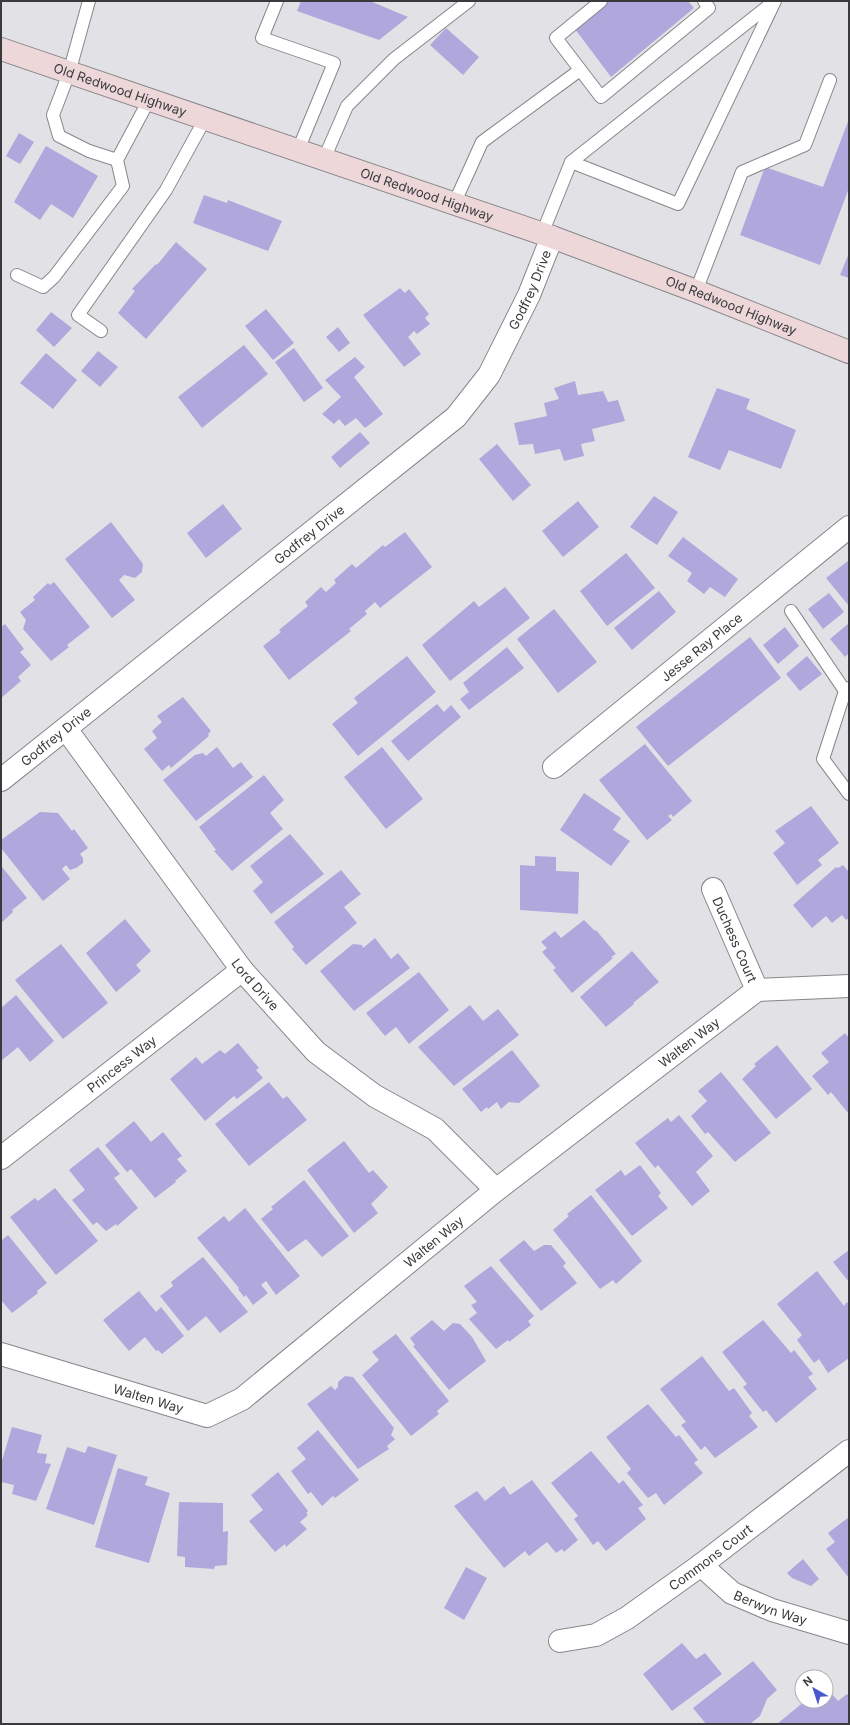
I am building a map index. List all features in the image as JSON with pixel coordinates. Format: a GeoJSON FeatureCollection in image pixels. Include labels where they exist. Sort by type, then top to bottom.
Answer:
{"type":"FeatureCollection","features":[{"type":"Feature","properties":{"kind":"main road","name":"Old Redwood Highway"},"geometry":{"type":"LineString","coordinates":[[1,49],[547,236],[696,291],[849,352]]}},
{"type":"Feature","properties":{"kind":"street","name":"Godfrey Drive"},"geometry":{"type":"LineString","coordinates":[[1,780],[456,417],[489,375],[529,295],[547,236]]}},
{"type":"Feature","properties":{"kind":"street","name":"Jesse Ray Place"},"geometry":{"type":"LineString","coordinates":[[554,767],[849,527]]}},
{"type":"Feature","properties":{"kind":"street","name":"Lord Drive"},"geometry":{"type":"LineString","coordinates":[[66,729],[242,970],[316,1052],[375,1096],[435,1129],[496,1190]]}},
{"type":"Feature","properties":{"kind":"street","name":"Duchess Court"},"geometry":{"type":"LineString","coordinates":[[713,889],[757,990]]}},
{"type":"Feature","properties":{"kind":"street","name":"Princess Way"},"geometry":{"type":"LineString","coordinates":[[1,1158],[242,970]]}},
{"type":"Feature","properties":{"kind":"street"},"geometry":{"type":"LineString","coordinates":[[757,990],[849,986]]}},
{"type":"Feature","properties":{"kind":"street","name":"Walten Way"},"geometry":{"type":"LineString","coordinates":[[1,1354],[207,1416],[242,1399],[496,1190],[757,990]]}},
{"type":"Feature","properties":{"kind":"street","name":"Commons Court"},"geometry":{"type":"LineString","coordinates":[[560,1641],[596,1635],[627,1618],[701,1565],[849,1451]]}},
{"type":"Feature","properties":{"kind":"street","name":"Berwyn Way"},"geometry":{"type":"LineString","coordinates":[[701,1565],[732,1593],[772,1610],[849,1633]]}},
{"type":"Feature","properties":{"kind":"lane"},"geometry":{"type":"LineString","coordinates":[[89,1],[69,73],[53,115],[58,136],[89,151],[117,160]]}},
{"type":"Feature","properties":{"kind":"lane"},"geometry":{"type":"LineString","coordinates":[[277,1],[262,38],[334,63],[298,150]]}},
{"type":"Feature","properties":{"kind":"lane"},"geometry":{"type":"LineString","coordinates":[[324,159],[347,106],[394,59],[469,1]]}},
{"type":"Feature","properties":{"kind":"lane"},"geometry":{"type":"LineString","coordinates":[[601,1],[556,38],[601,97],[709,8],[704,1]]}},
{"type":"Feature","properties":{"kind":"lane"},"geometry":{"type":"LineString","coordinates":[[547,236],[571,162],[775,1],[678,204],[571,162]]}},
{"type":"Feature","properties":{"kind":"lane"},"geometry":{"type":"LineString","coordinates":[[454,204],[482,142],[580,70]]}},
{"type":"Feature","properties":{"kind":"lane"},"geometry":{"type":"LineString","coordinates":[[696,291],[742,172],[805,145],[830,80]]}},
{"type":"Feature","properties":{"kind":"lane"},"geometry":{"type":"LineString","coordinates":[[17,275],[43,287],[54,277],[122,186],[117,160],[149,100]]}},
{"type":"Feature","properties":{"kind":"lane"},"geometry":{"type":"LineString","coordinates":[[101,331],[78,315],[166,190],[205,119]]}},
{"type":"Feature","properties":{"kind":"lane"},"geometry":{"type":"LineString","coordinates":[[791,611],[847,690],[823,759],[849,794]]}},
{"type":"Feature","properties":{"kind":"building"},"geometry":{"type":"Polygon","coordinates":[[[301,1],[370,1],[408,17],[379,40],[297,11],[301,1]]]}},
{"type":"Feature","properties":{"kind":"building"},"geometry":{"type":"Polygon","coordinates":[[[602,1],[688,1],[694,8],[611,77],[572,25],[602,1]]]}},
{"type":"Feature","properties":{"kind":"building"},"geometry":{"type":"Polygon","coordinates":[[[446,28],[479,57],[463,75],[430,45],[446,28]]]}},
{"type":"Feature","properties":{"kind":"building"},"geometry":{"type":"Polygon","coordinates":[[[849,119],[849,188],[820,265],[740,235],[765,167],[823,187],[849,119]]]}},
{"type":"Feature","properties":{"kind":"building"},"geometry":{"type":"Polygon","coordinates":[[[19,133],[34,142],[20,164],[6,156],[19,133]]]}},
{"type":"Feature","properties":{"kind":"building"},"geometry":{"type":"Polygon","coordinates":[[[46,146],[98,176],[73,218],[51,204],[40,220],[14,202],[46,146]]]}},
{"type":"Feature","properties":{"kind":"building"},"geometry":{"type":"Polygon","coordinates":[[[204,195],[227,203],[228,200],[282,221],[268,251],[193,223],[204,195]]]}},
{"type":"Feature","properties":{"kind":"building"},"geometry":{"type":"Polygon","coordinates":[[[176,242],[207,269],[146,339],[118,313],[135,291],[132,289],[156,264],[157,265],[176,242]]]}},
{"type":"Feature","properties":{"kind":"building"},"geometry":{"type":"Polygon","coordinates":[[[849,253],[849,278],[840,275],[849,253]]]}},
{"type":"Feature","properties":{"kind":"building"},"geometry":{"type":"Polygon","coordinates":[[[400,288],[405,293],[409,289],[429,314],[425,318],[430,324],[417,334],[414,331],[408,337],[421,354],[404,367],[363,315],[400,288]]]}},
{"type":"Feature","properties":{"kind":"building"},"geometry":{"type":"Polygon","coordinates":[[[266,309],[294,343],[273,360],[245,326],[266,309]]]}},
{"type":"Feature","properties":{"kind":"building"},"geometry":{"type":"Polygon","coordinates":[[[51,312],[72,328],[54,347],[36,330],[51,312]]]}},
{"type":"Feature","properties":{"kind":"building"},"geometry":{"type":"Polygon","coordinates":[[[338,327],[350,343],[339,352],[326,337],[338,327]]]}},
{"type":"Feature","properties":{"kind":"building"},"geometry":{"type":"Polygon","coordinates":[[[244,345],[268,374],[202,428],[178,397],[244,345]]]}},
{"type":"Feature","properties":{"kind":"building"},"geometry":{"type":"Polygon","coordinates":[[[294,348],[323,388],[304,402],[275,362],[294,348]]]}},
{"type":"Feature","properties":{"kind":"building"},"geometry":{"type":"Polygon","coordinates":[[[98,351],[118,367],[100,387],[81,371],[98,351]]]}},
{"type":"Feature","properties":{"kind":"building"},"geometry":{"type":"Polygon","coordinates":[[[46,353],[77,380],[53,409],[20,383],[46,353]]]}},
{"type":"Feature","properties":{"kind":"building"},"geometry":{"type":"Polygon","coordinates":[[[355,357],[365,367],[354,377],[383,414],[365,428],[356,418],[345,426],[339,419],[334,424],[322,414],[341,397],[325,380],[355,357]]]}},
{"type":"Feature","properties":{"kind":"building"},"geometry":{"type":"Polygon","coordinates":[[[575,381],[578,395],[603,391],[608,402],[618,400],[625,421],[592,429],[595,441],[581,444],[584,456],[564,461],[560,449],[535,454],[533,444],[519,445],[514,423],[547,416],[544,403],[559,399],[554,388],[575,381]]]}},
{"type":"Feature","properties":{"kind":"building"},"geometry":{"type":"Polygon","coordinates":[[[717,388],[750,399],[746,409],[796,430],[781,469],[729,450],[720,470],[688,457],[717,388]]]}},
{"type":"Feature","properties":{"kind":"building"},"geometry":{"type":"Polygon","coordinates":[[[360,432],[370,443],[340,468],[331,457],[360,432]]]}},
{"type":"Feature","properties":{"kind":"building"},"geometry":{"type":"Polygon","coordinates":[[[497,444],[531,485],[513,501],[479,459],[497,444]]]}},
{"type":"Feature","properties":{"kind":"building"},"geometry":{"type":"Polygon","coordinates":[[[654,496],[678,512],[657,545],[630,527],[654,496]]]}},
{"type":"Feature","properties":{"kind":"building"},"geometry":{"type":"Polygon","coordinates":[[[578,501],[599,527],[563,557],[542,531],[578,501]]]}},
{"type":"Feature","properties":{"kind":"building"},"geometry":{"type":"Polygon","coordinates":[[[223,504],[242,529],[206,558],[187,533],[223,504]]]}},
{"type":"Feature","properties":{"kind":"building"},"geometry":{"type":"Polygon","coordinates":[[[111,522],[143,564],[142,572],[135,578],[124,575],[119,580],[135,600],[112,618],[65,559],[111,522]]]}},
{"type":"Feature","properties":{"kind":"building"},"geometry":{"type":"Polygon","coordinates":[[[405,532],[432,567],[380,608],[375,602],[365,611],[367,614],[349,629],[351,631],[289,680],[263,646],[281,632],[279,630],[308,606],[305,602],[321,587],[326,592],[336,583],[334,580],[352,564],[356,568],[383,545],[385,547],[405,532]]]}},
{"type":"Feature","properties":{"kind":"building"},"geometry":{"type":"Polygon","coordinates":[[[683,537],[738,579],[725,597],[710,587],[704,594],[687,581],[692,573],[668,556],[683,537]]]}},
{"type":"Feature","properties":{"kind":"building"},"geometry":{"type":"Polygon","coordinates":[[[626,553],[655,588],[607,626],[580,591],[626,553]]]}},
{"type":"Feature","properties":{"kind":"building"},"geometry":{"type":"Polygon","coordinates":[[[849,560],[849,606],[826,578],[849,560]]]}},
{"type":"Feature","properties":{"kind":"building"},"geometry":{"type":"Polygon","coordinates":[[[54,582],[90,627],[67,645],[69,647],[51,661],[23,629],[26,620],[20,612],[35,600],[33,597],[48,583],[50,585],[54,582]]]}},
{"type":"Feature","properties":{"kind":"building"},"geometry":{"type":"Polygon","coordinates":[[[505,587],[530,618],[450,681],[422,645],[474,601],[479,607],[505,587]]]}},
{"type":"Feature","properties":{"kind":"building"},"geometry":{"type":"Polygon","coordinates":[[[659,591],[676,612],[632,650],[614,628],[659,591]]]}},
{"type":"Feature","properties":{"kind":"building"},"geometry":{"type":"Polygon","coordinates":[[[829,593],[844,612],[823,629],[808,609],[829,593]]]}},
{"type":"Feature","properties":{"kind":"building"},"geometry":{"type":"Polygon","coordinates":[[[554,609],[597,662],[558,693],[517,639],[554,609]]]}},
{"type":"Feature","properties":{"kind":"building"},"geometry":{"type":"Polygon","coordinates":[[[849,623],[849,653],[845,657],[830,639],[849,623]]]}},
{"type":"Feature","properties":{"kind":"building"},"geometry":{"type":"Polygon","coordinates":[[[5,624],[24,649],[20,652],[31,665],[18,677],[21,681],[1,698],[1,627],[5,624]]]}},
{"type":"Feature","properties":{"kind":"building"},"geometry":{"type":"Polygon","coordinates":[[[785,627],[799,646],[778,664],[763,645],[785,627]]]}},
{"type":"Feature","properties":{"kind":"building"},"geometry":{"type":"Polygon","coordinates":[[[750,637],[781,678],[668,766],[636,727],[750,637]]]}},
{"type":"Feature","properties":{"kind":"building"},"geometry":{"type":"Polygon","coordinates":[[[507,647],[524,668],[469,710],[460,699],[469,692],[463,683],[507,647]]]}},
{"type":"Feature","properties":{"kind":"building"},"geometry":{"type":"Polygon","coordinates":[[[407,656],[436,692],[358,756],[332,724],[358,703],[354,698],[407,656]]]}},
{"type":"Feature","properties":{"kind":"building"},"geometry":{"type":"Polygon","coordinates":[[[807,656],[822,674],[800,691],[786,674],[807,656]]]}},
{"type":"Feature","properties":{"kind":"building"},"geometry":{"type":"Polygon","coordinates":[[[183,697],[211,731],[208,734],[209,736],[171,768],[169,765],[162,771],[144,749],[157,738],[152,731],[162,722],[157,716],[183,697]]]}},
{"type":"Feature","properties":{"kind":"building"},"geometry":{"type":"Polygon","coordinates":[[[437,704],[444,712],[451,705],[461,717],[408,761],[391,741],[437,704]]]}},
{"type":"Feature","properties":{"kind":"building"},"geometry":{"type":"Polygon","coordinates":[[[645,744],[692,801],[673,817],[671,814],[668,816],[672,820],[647,840],[599,780],[645,744]]]}},
{"type":"Feature","properties":{"kind":"building"},"geometry":{"type":"Polygon","coordinates":[[[217,747],[233,768],[241,762],[253,777],[196,821],[163,780],[195,755],[203,753],[206,756],[217,747]]]}},
{"type":"Feature","properties":{"kind":"building"},"geometry":{"type":"Polygon","coordinates":[[[382,747],[423,799],[386,829],[344,777],[382,747]]]}},
{"type":"Feature","properties":{"kind":"building"},"geometry":{"type":"Polygon","coordinates":[[[264,775],[284,800],[270,813],[283,829],[232,871],[214,851],[216,850],[199,827],[264,775]]]}},
{"type":"Feature","properties":{"kind":"building"},"geometry":{"type":"Polygon","coordinates":[[[584,793],[621,818],[613,830],[630,841],[611,866],[560,830],[584,793]]]}},
{"type":"Feature","properties":{"kind":"building"},"geometry":{"type":"Polygon","coordinates":[[[811,806],[839,843],[818,860],[822,865],[797,885],[773,853],[785,843],[775,831],[811,806]]]}},
{"type":"Feature","properties":{"kind":"building"},"geometry":{"type":"Polygon","coordinates":[[[40,812],[58,813],[72,831],[74,829],[88,848],[80,854],[83,858],[83,863],[70,870],[66,865],[62,869],[70,879],[43,901],[1,848],[1,840],[40,812]]]}},
{"type":"Feature","properties":{"kind":"building"},"geometry":{"type":"Polygon","coordinates":[[[290,834],[324,874],[271,914],[253,891],[263,882],[250,866],[290,834]]]}},
{"type":"Feature","properties":{"kind":"building"},"geometry":{"type":"Polygon","coordinates":[[[535,856],[556,857],[556,871],[579,872],[578,914],[520,910],[520,865],[535,866],[535,856]]]}},
{"type":"Feature","properties":{"kind":"building"},"geometry":{"type":"Polygon","coordinates":[[[843,865],[849,872],[849,918],[846,920],[842,915],[832,923],[826,916],[812,928],[793,905],[836,867],[838,868],[843,865]]]}},
{"type":"Feature","properties":{"kind":"building"},"geometry":{"type":"Polygon","coordinates":[[[2,867],[27,898],[12,910],[13,912],[1,923],[1,868],[2,867]]]}},
{"type":"Feature","properties":{"kind":"building"},"geometry":{"type":"Polygon","coordinates":[[[341,870],[361,894],[344,907],[357,923],[306,965],[292,949],[294,947],[274,922],[341,870]]]}},
{"type":"Feature","properties":{"kind":"building"},"geometry":{"type":"Polygon","coordinates":[[[125,919],[151,951],[136,965],[141,971],[116,992],[86,953],[125,919]]]}},
{"type":"Feature","properties":{"kind":"building"},"geometry":{"type":"Polygon","coordinates":[[[584,920],[595,931],[596,930],[616,954],[572,993],[553,970],[556,968],[542,952],[547,948],[541,942],[555,931],[561,938],[584,920]]]}},
{"type":"Feature","properties":{"kind":"building"},"geometry":{"type":"Polygon","coordinates":[[[375,938],[391,959],[398,953],[410,968],[354,1011],[320,971],[353,944],[362,945],[363,948],[375,938]]]}},
{"type":"Feature","properties":{"kind":"building"},"geometry":{"type":"Polygon","coordinates":[[[61,944],[108,1003],[63,1039],[15,980],[61,944]]]}},
{"type":"Feature","properties":{"kind":"building"},"geometry":{"type":"Polygon","coordinates":[[[632,951],[659,982],[606,1027],[580,997],[632,951]]]}},
{"type":"Feature","properties":{"kind":"building"},"geometry":{"type":"Polygon","coordinates":[[[419,972],[449,1010],[409,1044],[396,1027],[385,1036],[366,1013],[419,972]]]}},
{"type":"Feature","properties":{"kind":"building"},"geometry":{"type":"Polygon","coordinates":[[[16,995],[54,1041],[30,1062],[18,1047],[1,1061],[1,1008],[16,995]]]}},
{"type":"Feature","properties":{"kind":"building"},"geometry":{"type":"Polygon","coordinates":[[[470,1005],[483,1021],[498,1009],[519,1035],[454,1086],[418,1047],[470,1005]]]}},
{"type":"Feature","properties":{"kind":"building"},"geometry":{"type":"Polygon","coordinates":[[[845,1033],[849,1038],[849,1114],[831,1092],[828,1095],[812,1076],[829,1062],[821,1053],[845,1033]]]}},
{"type":"Feature","properties":{"kind":"building"},"geometry":{"type":"Polygon","coordinates":[[[238,1043],[259,1068],[256,1070],[263,1078],[237,1099],[234,1096],[205,1121],[170,1079],[196,1057],[202,1064],[220,1050],[225,1054],[238,1043]]]}},
{"type":"Feature","properties":{"kind":"building"},"geometry":{"type":"Polygon","coordinates":[[[777,1045],[812,1089],[776,1119],[742,1079],[756,1066],[754,1064],[777,1045]]]}},
{"type":"Feature","properties":{"kind":"building"},"geometry":{"type":"Polygon","coordinates":[[[512,1050],[540,1086],[519,1103],[509,1102],[501,1109],[497,1102],[481,1112],[462,1089],[512,1050]]]}},
{"type":"Feature","properties":{"kind":"building"},"geometry":{"type":"Polygon","coordinates":[[[721,1072],[771,1133],[735,1162],[708,1132],[705,1134],[691,1116],[707,1101],[698,1091],[721,1072]]]}},
{"type":"Feature","properties":{"kind":"building"},"geometry":{"type":"Polygon","coordinates":[[[269,1082],[283,1099],[287,1096],[307,1120],[249,1166],[215,1124],[269,1082]]]}},
{"type":"Feature","properties":{"kind":"building"},"geometry":{"type":"Polygon","coordinates":[[[679,1115],[713,1156],[696,1172],[710,1191],[692,1206],[658,1165],[655,1168],[635,1143],[668,1118],[671,1122],[679,1115]]]}},
{"type":"Feature","properties":{"kind":"building"},"geometry":{"type":"Polygon","coordinates":[[[134,1121],[151,1142],[163,1132],[182,1156],[177,1159],[187,1171],[175,1181],[176,1182],[155,1198],[131,1169],[127,1172],[105,1145],[134,1121]]]}},
{"type":"Feature","properties":{"kind":"building"},"geometry":{"type":"Polygon","coordinates":[[[344,1141],[369,1173],[373,1170],[388,1187],[371,1204],[378,1213],[354,1233],[307,1170],[344,1141]]]}},
{"type":"Feature","properties":{"kind":"building"},"geometry":{"type":"Polygon","coordinates":[[[98,1147],[120,1174],[114,1178],[138,1208],[117,1226],[116,1224],[106,1231],[97,1222],[93,1225],[72,1200],[85,1190],[69,1170],[98,1147]]]}},
{"type":"Feature","properties":{"kind":"building"},"geometry":{"type":"Polygon","coordinates":[[[640,1165],[661,1193],[658,1196],[668,1208],[632,1236],[595,1190],[621,1170],[625,1176],[640,1165]]]}},
{"type":"Feature","properties":{"kind":"building"},"geometry":{"type":"Polygon","coordinates":[[[304,1180],[349,1236],[322,1257],[306,1239],[288,1252],[261,1219],[273,1209],[271,1207],[304,1180]]]}},
{"type":"Feature","properties":{"kind":"building"},"geometry":{"type":"Polygon","coordinates":[[[55,1188],[98,1241],[56,1275],[10,1217],[35,1198],[38,1201],[55,1188]]]}},
{"type":"Feature","properties":{"kind":"building"},"geometry":{"type":"Polygon","coordinates":[[[591,1195],[642,1261],[616,1284],[613,1280],[600,1289],[553,1230],[569,1216],[567,1214],[591,1195]]]}},
{"type":"Feature","properties":{"kind":"building"},"geometry":{"type":"Polygon","coordinates":[[[245,1208],[300,1276],[276,1295],[266,1281],[261,1285],[268,1293],[253,1305],[246,1295],[244,1297],[238,1289],[239,1288],[197,1238],[224,1216],[229,1222],[245,1208]]]}},
{"type":"Feature","properties":{"kind":"building"},"geometry":{"type":"Polygon","coordinates":[[[8,1235],[47,1283],[37,1291],[38,1293],[12,1313],[1,1300],[1,1241],[8,1235]]]}},
{"type":"Feature","properties":{"kind":"building"},"geometry":{"type":"Polygon","coordinates":[[[524,1240],[534,1251],[544,1245],[551,1245],[566,1263],[563,1266],[577,1283],[541,1311],[499,1260],[524,1240]]]}},
{"type":"Feature","properties":{"kind":"building"},"geometry":{"type":"Polygon","coordinates":[[[849,1250],[849,1282],[833,1262],[849,1250]]]}},
{"type":"Feature","properties":{"kind":"building"},"geometry":{"type":"Polygon","coordinates":[[[203,1257],[248,1312],[220,1333],[206,1316],[188,1331],[160,1296],[173,1286],[171,1282],[203,1257]]]}},
{"type":"Feature","properties":{"kind":"building"},"geometry":{"type":"Polygon","coordinates":[[[491,1266],[534,1316],[528,1321],[531,1325],[509,1342],[508,1340],[496,1349],[469,1319],[477,1313],[471,1305],[477,1302],[464,1286],[491,1266]]]}},
{"type":"Feature","properties":{"kind":"building"},"geometry":{"type":"Polygon","coordinates":[[[817,1271],[844,1306],[847,1302],[849,1304],[849,1358],[828,1373],[819,1359],[814,1363],[797,1340],[802,1335],[777,1304],[817,1271]]]}},
{"type":"Feature","properties":{"kind":"building"},"geometry":{"type":"Polygon","coordinates":[[[139,1291],[156,1312],[161,1307],[184,1336],[162,1354],[158,1350],[156,1351],[145,1337],[129,1351],[103,1320],[139,1291]]]}},
{"type":"Feature","properties":{"kind":"building"},"geometry":{"type":"Polygon","coordinates":[[[432,1320],[444,1331],[453,1323],[460,1324],[472,1337],[486,1361],[449,1390],[413,1346],[415,1345],[410,1338],[432,1320]]]}},
{"type":"Feature","properties":{"kind":"building"},"geometry":{"type":"Polygon","coordinates":[[[763,1320],[791,1353],[794,1350],[813,1374],[808,1377],[817,1389],[776,1423],[766,1410],[763,1412],[743,1387],[747,1384],[722,1352],[763,1320]]]}},
{"type":"Feature","properties":{"kind":"building"},"geometry":{"type":"Polygon","coordinates":[[[396,1334],[449,1401],[437,1411],[439,1414],[411,1436],[362,1375],[379,1360],[372,1352],[396,1334]]]}},
{"type":"Feature","properties":{"kind":"building"},"geometry":{"type":"Polygon","coordinates":[[[702,1356],[729,1391],[734,1388],[752,1413],[749,1416],[758,1427],[715,1458],[705,1446],[701,1450],[681,1425],[686,1422],[660,1389],[702,1356]]]}},
{"type":"Feature","properties":{"kind":"building"},"geometry":{"type":"Polygon","coordinates":[[[345,1376],[353,1377],[394,1428],[391,1435],[395,1439],[387,1446],[389,1449],[358,1469],[307,1404],[331,1386],[335,1390],[338,1387],[338,1382],[345,1376]]]}},
{"type":"Feature","properties":{"kind":"building"},"geometry":{"type":"Polygon","coordinates":[[[648,1404],[676,1437],[679,1435],[698,1460],[694,1463],[703,1473],[664,1505],[656,1493],[648,1498],[627,1473],[631,1469],[606,1437],[648,1404]]]}},
{"type":"Feature","properties":{"kind":"building"},"geometry":{"type":"Polygon","coordinates":[[[12,1427],[42,1435],[37,1453],[47,1454],[45,1463],[51,1464],[36,1501],[12,1494],[14,1485],[1,1482],[1,1464],[12,1427]]]}},
{"type":"Feature","properties":{"kind":"building"},"geometry":{"type":"Polygon","coordinates":[[[318,1430],[359,1480],[335,1498],[333,1496],[322,1506],[311,1492],[308,1494],[291,1471],[306,1459],[297,1448],[318,1430]]]}},
{"type":"Feature","properties":{"kind":"building"},"geometry":{"type":"Polygon","coordinates":[[[88,1446],[117,1455],[94,1525],[46,1509],[67,1447],[85,1453],[88,1446]]]}},
{"type":"Feature","properties":{"kind":"building"},"geometry":{"type":"Polygon","coordinates":[[[591,1451],[619,1484],[623,1480],[643,1505],[638,1508],[646,1519],[606,1551],[598,1541],[593,1545],[574,1519],[578,1516],[551,1483],[591,1451]]]}},
{"type":"Feature","properties":{"kind":"building"},"geometry":{"type":"Polygon","coordinates":[[[118,1468],[148,1477],[145,1485],[170,1493],[149,1563],[95,1547],[118,1468]]]}},
{"type":"Feature","properties":{"kind":"building"},"geometry":{"type":"Polygon","coordinates":[[[278,1472],[308,1511],[306,1513],[308,1515],[300,1522],[307,1529],[286,1547],[285,1544],[275,1552],[249,1521],[263,1510],[251,1495],[278,1472]]]}},
{"type":"Feature","properties":{"kind":"building"},"geometry":{"type":"Polygon","coordinates":[[[532,1480],[578,1540],[564,1552],[562,1549],[556,1553],[547,1542],[529,1556],[525,1551],[504,1568],[454,1506],[477,1491],[485,1501],[504,1486],[510,1495],[532,1480]]]}},
{"type":"Feature","properties":{"kind":"building"},"geometry":{"type":"Polygon","coordinates":[[[179,1502],[223,1503],[223,1532],[228,1531],[227,1565],[215,1566],[214,1569],[185,1567],[185,1557],[177,1556],[179,1502]]]}},
{"type":"Feature","properties":{"kind":"building"},"geometry":{"type":"Polygon","coordinates":[[[849,1517],[849,1578],[826,1549],[835,1542],[828,1533],[849,1517]]]}},
{"type":"Feature","properties":{"kind":"building"},"geometry":{"type":"Polygon","coordinates":[[[803,1559],[819,1579],[811,1586],[792,1578],[787,1573],[803,1559]]]}},
{"type":"Feature","properties":{"kind":"building"},"geometry":{"type":"Polygon","coordinates":[[[466,1567],[487,1578],[464,1620],[444,1608],[466,1567]]]}},
{"type":"Feature","properties":{"kind":"building"},"geometry":{"type":"Polygon","coordinates":[[[682,1643],[696,1659],[705,1653],[722,1674],[672,1711],[643,1674],[682,1643]]]}},
{"type":"Feature","properties":{"kind":"building"},"geometry":{"type":"Polygon","coordinates":[[[753,1661],[777,1690],[767,1699],[760,1716],[750,1724],[706,1724],[693,1708],[753,1661]]]}},
{"type":"Feature","properties":{"kind":"building"},"geometry":{"type":"Polygon","coordinates":[[[847,1694],[849,1696],[849,1724],[777,1724],[795,1709],[834,1709],[834,1696],[838,1701],[847,1694]]]}}]}
